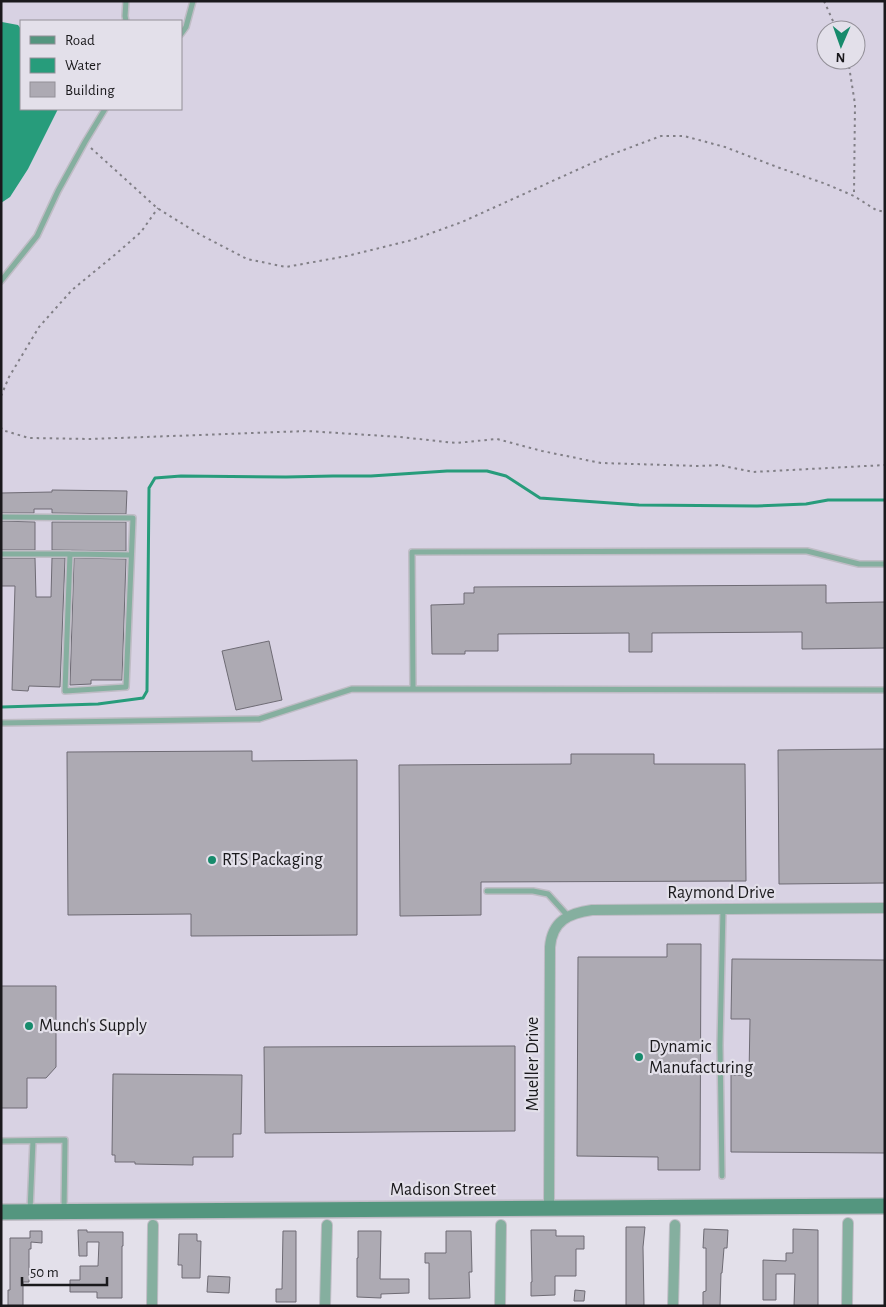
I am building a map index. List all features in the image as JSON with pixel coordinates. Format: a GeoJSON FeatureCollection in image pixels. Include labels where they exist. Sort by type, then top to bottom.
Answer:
{"type":"FeatureCollection","features":[{"type":"Feature","properties":{"kind":"street","name":"Raymond Drive"},"geometry":{"type":"LineString","coordinates":[[564,919],[580,912],[592,910],[885,908]]}},
{"type":"Feature","properties":{"kind":"street","name":"Mueller Drive"},"geometry":{"type":"LineString","coordinates":[[549,1208],[550,947],[551,937],[564,919]]}},
{"type":"Feature","properties":{"kind":"street","name":"Madison Street"},"geometry":{"type":"LineString","coordinates":[[1,1212],[885,1206]]}},
{"type":"Feature","properties":{"kind":"street"},"geometry":{"type":"LineString","coordinates":[[846,1306],[848,1223]]}},
{"type":"Feature","properties":{"kind":"street"},"geometry":{"type":"LineString","coordinates":[[152,1225],[152,1306]]}},
{"type":"Feature","properties":{"kind":"street"},"geometry":{"type":"LineString","coordinates":[[326,1306],[327,1225]]}},
{"type":"Feature","properties":{"kind":"street"},"geometry":{"type":"LineString","coordinates":[[500,1306],[501,1225]]}},
{"type":"Feature","properties":{"kind":"street"},"geometry":{"type":"LineString","coordinates":[[673,1306],[674,1225]]}},
{"type":"Feature","properties":{"kind":"lane"},"geometry":{"type":"LineString","coordinates":[[126,1],[126,20]]}},
{"type":"Feature","properties":{"kind":"lane"},"geometry":{"type":"LineString","coordinates":[[182,33],[186,27],[193,1]]}},
{"type":"Feature","properties":{"kind":"lane"},"geometry":{"type":"LineString","coordinates":[[1,281],[37,236],[84,142],[104,110]]}},
{"type":"Feature","properties":{"kind":"lane"},"geometry":{"type":"LineString","coordinates":[[1,517],[132,518],[126,687],[66,691],[70,554]]}},
{"type":"Feature","properties":{"kind":"lane"},"geometry":{"type":"LineString","coordinates":[[413,688],[412,552],[807,551],[859,564],[885,564]]}},
{"type":"Feature","properties":{"kind":"lane"},"geometry":{"type":"LineString","coordinates":[[1,554],[131,555]]}},
{"type":"Feature","properties":{"kind":"lane"},"geometry":{"type":"LineString","coordinates":[[1,723],[260,719],[352,689],[885,690]]}},
{"type":"Feature","properties":{"kind":"lane"},"geometry":{"type":"LineString","coordinates":[[487,891],[533,890],[548,894],[564,919]]}},
{"type":"Feature","properties":{"kind":"lane"},"geometry":{"type":"LineString","coordinates":[[722,1176],[720,1046],[723,909]]}},
{"type":"Feature","properties":{"kind":"lane"},"geometry":{"type":"LineString","coordinates":[[1,1141],[65,1140],[64,1211]]}},
{"type":"Feature","properties":{"kind":"lane"},"geometry":{"type":"LineString","coordinates":[[30,1212],[33,1141]]}},
{"type":"Feature","properties":{"kind":"path"},"geometry":{"type":"LineString","coordinates":[[824,1],[833,20]]}},
{"type":"Feature","properties":{"kind":"path"},"geometry":{"type":"LineString","coordinates":[[850,70],[856,104],[854,196]]}},
{"type":"Feature","properties":{"kind":"path"},"geometry":{"type":"LineString","coordinates":[[84,142],[158,208],[200,234],[247,259],[286,267],[347,256],[412,240],[462,222],[610,155],[661,136],[684,136],[725,147],[826,184],[854,196],[876,210],[885,212]]}},
{"type":"Feature","properties":{"kind":"path"},"geometry":{"type":"LineString","coordinates":[[1,396],[9,377],[39,327],[72,290],[141,232],[158,208]]}},
{"type":"Feature","properties":{"kind":"path"},"geometry":{"type":"LineString","coordinates":[[1,427],[2,430],[28,438],[91,439],[307,431],[456,442],[497,439],[600,463],[719,465],[753,472],[885,465]]}},
{"type":"Feature","properties":{"kind":"shaded area"},"geometry":{"type":"Polygon","coordinates":[[[1,1],[885,1],[885,1200],[1,1205],[1,1]]]}},
{"type":"Feature","properties":{"kind":"water"},"geometry":{"type":"Polygon","coordinates":[[[2,22],[18,25],[20,28],[20,110],[58,110],[28,169],[10,197],[1,203],[2,22]]]}},
{"type":"Feature","properties":{"kind":"building"},"geometry":{"type":"Polygon","coordinates":[[[52,490],[127,491],[126,514],[52,513],[52,509],[34,509],[34,513],[1,513],[1,493],[52,492],[52,490]]]}},
{"type":"Feature","properties":{"kind":"building"},"geometry":{"type":"Polygon","coordinates":[[[1,521],[35,522],[35,550],[1,550],[1,521]]]}},
{"type":"Feature","properties":{"kind":"building"},"geometry":{"type":"Polygon","coordinates":[[[52,522],[126,522],[126,551],[52,550],[52,522]]]}},
{"type":"Feature","properties":{"kind":"building"},"geometry":{"type":"Polygon","coordinates":[[[1,558],[35,558],[36,597],[51,597],[52,558],[65,558],[60,687],[29,686],[28,691],[12,690],[15,586],[1,586],[1,558]]]}},
{"type":"Feature","properties":{"kind":"building"},"geometry":{"type":"Polygon","coordinates":[[[74,558],[126,559],[122,680],[91,680],[91,684],[70,685],[74,558]]]}},
{"type":"Feature","properties":{"kind":"building"},"geometry":{"type":"Polygon","coordinates":[[[826,585],[826,603],[885,602],[885,648],[802,649],[802,632],[652,633],[652,652],[629,652],[629,633],[498,634],[498,651],[432,654],[431,605],[464,604],[464,593],[474,593],[474,587],[826,585]]]}},
{"type":"Feature","properties":{"kind":"building"},"geometry":{"type":"Polygon","coordinates":[[[269,641],[282,700],[236,710],[222,651],[269,641]]]}},
{"type":"Feature","properties":{"kind":"building"},"geometry":{"type":"Polygon","coordinates":[[[885,749],[885,883],[779,884],[778,750],[885,749]]]}},
{"type":"Feature","properties":{"kind":"building","name":"RTS Packaging"},"geometry":{"type":"Polygon","coordinates":[[[252,751],[252,761],[357,760],[357,935],[191,936],[191,914],[68,915],[67,752],[252,751]]]}},
{"type":"Feature","properties":{"kind":"building"},"geometry":{"type":"Polygon","coordinates":[[[571,754],[654,754],[654,764],[745,764],[746,881],[481,882],[481,915],[400,916],[399,765],[571,764],[571,754]]]}},
{"type":"Feature","properties":{"kind":"building","name":"Dynamic Manufacturing"},"geometry":{"type":"Polygon","coordinates":[[[667,944],[701,944],[700,1170],[658,1170],[658,1157],[577,1156],[578,957],[667,957],[667,944]]]}},
{"type":"Feature","properties":{"kind":"building"},"geometry":{"type":"Polygon","coordinates":[[[732,959],[885,960],[885,1153],[731,1152],[731,1075],[749,1075],[750,1019],[731,1019],[732,959]]]}},
{"type":"Feature","properties":{"kind":"building","name":"Munch's Supply"},"geometry":{"type":"Polygon","coordinates":[[[1,986],[56,986],[56,1067],[46,1078],[27,1078],[27,1108],[1,1108],[1,986]]]}},
{"type":"Feature","properties":{"kind":"building"},"geometry":{"type":"Polygon","coordinates":[[[515,1046],[515,1131],[265,1133],[264,1047],[515,1046]]]}},
{"type":"Feature","properties":{"kind":"building"},"geometry":{"type":"Polygon","coordinates":[[[113,1074],[242,1075],[241,1134],[233,1134],[233,1157],[193,1157],[193,1165],[115,1162],[115,1155],[112,1155],[113,1074]]]}},
{"type":"Feature","properties":{"kind":"building"},"geometry":{"type":"Polygon","coordinates":[[[626,1227],[645,1227],[643,1247],[644,1306],[626,1306],[626,1227]]]}},
{"type":"Feature","properties":{"kind":"building"},"geometry":{"type":"Polygon","coordinates":[[[704,1229],[728,1230],[727,1248],[724,1248],[721,1273],[720,1306],[703,1306],[703,1292],[706,1291],[706,1248],[703,1248],[704,1229]]]}},
{"type":"Feature","properties":{"kind":"building"},"geometry":{"type":"Polygon","coordinates":[[[793,1229],[818,1230],[818,1306],[794,1306],[795,1274],[776,1274],[776,1300],[763,1300],[763,1260],[786,1261],[786,1253],[793,1253],[793,1229]]]}},
{"type":"Feature","properties":{"kind":"building"},"geometry":{"type":"Polygon","coordinates":[[[78,1230],[87,1230],[87,1232],[123,1232],[122,1298],[97,1298],[97,1292],[70,1292],[70,1280],[80,1280],[80,1266],[98,1266],[99,1242],[87,1242],[87,1256],[79,1256],[78,1230]]]}},
{"type":"Feature","properties":{"kind":"building"},"geometry":{"type":"Polygon","coordinates":[[[531,1230],[556,1230],[556,1236],[584,1236],[584,1249],[576,1249],[576,1276],[555,1276],[555,1295],[531,1296],[531,1230]]]}},
{"type":"Feature","properties":{"kind":"building"},"geometry":{"type":"Polygon","coordinates":[[[30,1231],[42,1231],[42,1243],[31,1242],[31,1249],[29,1249],[29,1282],[23,1282],[23,1306],[8,1306],[8,1290],[10,1290],[10,1238],[30,1238],[30,1231]]]}},
{"type":"Feature","properties":{"kind":"building"},"geometry":{"type":"Polygon","coordinates":[[[283,1231],[296,1231],[296,1302],[276,1302],[276,1289],[282,1289],[283,1231]]]}},
{"type":"Feature","properties":{"kind":"building"},"geometry":{"type":"Polygon","coordinates":[[[358,1231],[381,1231],[380,1279],[409,1279],[409,1293],[381,1294],[381,1298],[357,1297],[358,1231]]]}},
{"type":"Feature","properties":{"kind":"building"},"geometry":{"type":"Polygon","coordinates":[[[446,1231],[471,1231],[472,1272],[469,1272],[470,1298],[429,1299],[429,1263],[425,1263],[425,1253],[446,1253],[446,1231]]]}},
{"type":"Feature","properties":{"kind":"building"},"geometry":{"type":"Polygon","coordinates":[[[179,1234],[197,1234],[197,1241],[201,1241],[200,1278],[182,1278],[182,1265],[178,1265],[179,1234]]]}},
{"type":"Feature","properties":{"kind":"building"},"geometry":{"type":"Polygon","coordinates":[[[208,1276],[230,1277],[229,1293],[207,1292],[208,1276]]]}},
{"type":"Feature","properties":{"kind":"building"},"geometry":{"type":"Polygon","coordinates":[[[575,1290],[585,1291],[584,1301],[574,1301],[575,1290]]]}},
{"type":"Feature","properties":{"kind":"waterway"},"geometry":{"type":"LineString","coordinates":[[2,707],[98,704],[143,698],[147,691],[149,488],[155,478],[181,476],[371,476],[447,471],[487,471],[506,476],[540,498],[639,505],[757,506],[806,504],[828,500],[885,500]]}},
{"type":"Feature","properties":{"kind":"place","name":"RTS Packaging"},"geometry":{"type":"Point","coordinates":[212,860]}},
{"type":"Feature","properties":{"kind":"place","name":"Munch's Supply"},"geometry":{"type":"Point","coordinates":[29,1026]}},
{"type":"Feature","properties":{"kind":"place","name":"Dynamic Manufacturing"},"geometry":{"type":"Point","coordinates":[639,1057]}}]}
